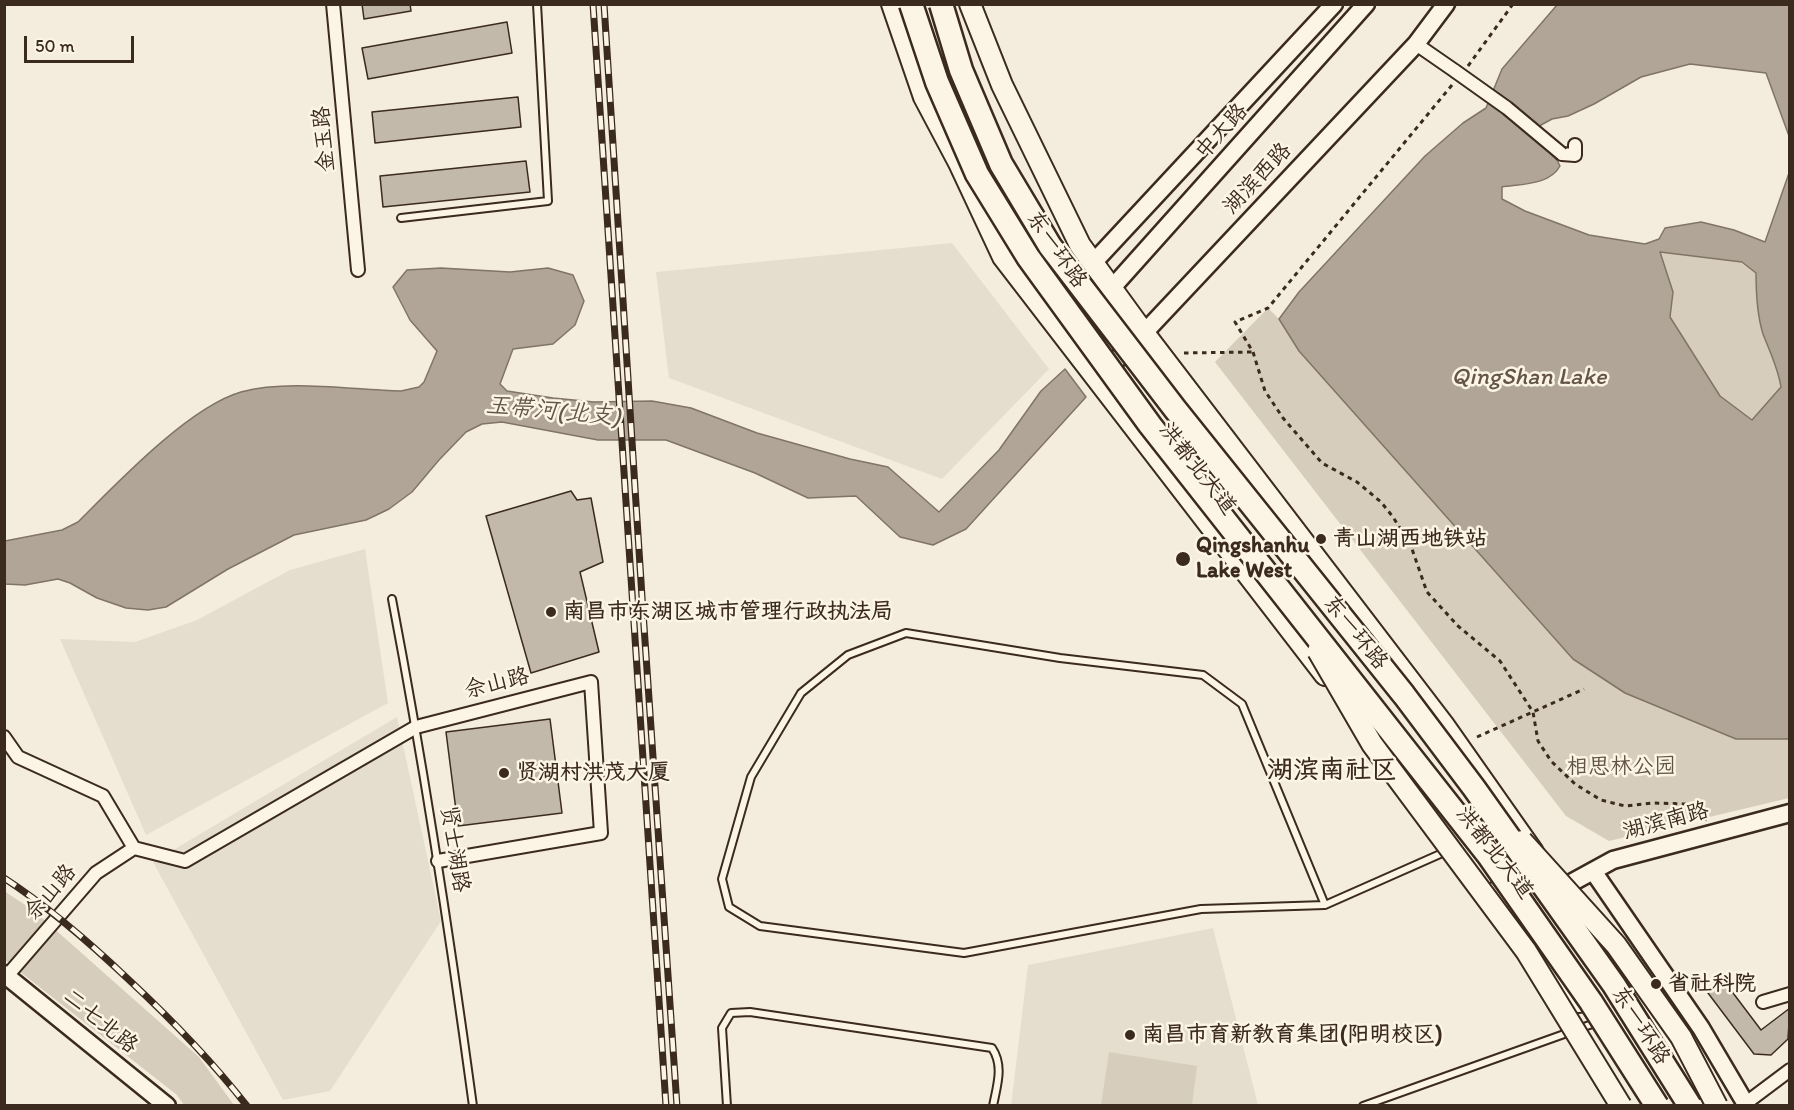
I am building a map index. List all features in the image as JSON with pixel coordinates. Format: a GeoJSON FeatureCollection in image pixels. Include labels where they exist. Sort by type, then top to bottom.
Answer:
{"type":"FeatureCollection","features":[{"type":"Feature","properties":{"kind":"highway","name":"东一环路"},"geometry":{"type":"LineString","coordinates":[[911,4],[937,81],[977,174],[1028,257],[1150,424],[1489,856],[1591,1002],[1657,1106]]}},
{"type":"Feature","properties":{"kind":"highway","name":"东一环路"},"geometry":{"type":"LineString","coordinates":[[941,4],[961,70],[1000,164],[1050,246],[1175,409],[1404,695],[1474,788],[1614,985],[1690,1106]]}},
{"type":"Feature","properties":{"kind":"main road","name":"洪都北大道"},"geometry":{"type":"LineString","coordinates":[[892,4],[924,97],[959,163],[1003,257],[1595,1023],[1645,1106]]}},
{"type":"Feature","properties":{"kind":"main road","name":"洪都北大道"},"geometry":{"type":"LineString","coordinates":[[970,4],[1011,104],[1080,245],[1144,333],[1443,724],[1639,1000],[1704,1106]]}},
{"type":"Feature","properties":{"kind":"main road","name":"中大路"},"geometry":{"type":"LineString","coordinates":[[1093,263],[1334,4]]}},
{"type":"Feature","properties":{"kind":"main road","name":"中大路"},"geometry":{"type":"LineString","coordinates":[[1111,289],[1366,4]]}},
{"type":"Feature","properties":{"kind":"main road","name":"湖滨西路"},"geometry":{"type":"LineString","coordinates":[[1097,379],[1144,333],[1416,44],[1446,4]]}},
{"type":"Feature","properties":{"kind":"main road"},"geometry":{"type":"LineString","coordinates":[[1284,594],[1372,744],[1526,951],[1621,1106]]}},
{"type":"Feature","properties":{"kind":"main road"},"geometry":{"type":"LineString","coordinates":[[1474,788],[1616,945],[1681,1037],[1717,1106]]}},
{"type":"Feature","properties":{"kind":"main road","name":"湖滨南路"},"geometry":{"type":"LineString","coordinates":[[1560,889],[1613,860],[1790,813]]}},
{"type":"Feature","properties":{"kind":"main road"},"geometry":{"type":"LineString","coordinates":[[1593,871],[1701,1028],[1747,1104]]}},
{"type":"Feature","properties":{"kind":"main road","name":"二七北路"},"geometry":{"type":"LineString","coordinates":[[6,975],[167,1106]]}},
{"type":"Feature","properties":{"kind":"street","name":"金玉路"},"geometry":{"type":"LineString","coordinates":[[333,4],[358,270]]}},
{"type":"Feature","properties":{"kind":"street"},"geometry":{"type":"LineString","coordinates":[[1416,44],[1454,77],[1507,108],[1562,154],[1575,155],[1575,145]]}},
{"type":"Feature","properties":{"kind":"street","name":"佘山路"},"geometry":{"type":"LineString","coordinates":[[6,975],[96,873],[134,848],[185,861],[416,727],[591,682],[601,833],[438,861]]}},
{"type":"Feature","properties":{"kind":"street"},"geometry":{"type":"LineString","coordinates":[[4,737],[18,757],[103,796],[134,848]]}},
{"type":"Feature","properties":{"kind":"street"},"geometry":{"type":"LineString","coordinates":[[1763,1002],[1790,994]]}},
{"type":"Feature","properties":{"kind":"street"},"geometry":{"type":"LineString","coordinates":[[1747,1104],[1790,1070]]}},
{"type":"Feature","properties":{"kind":"lane"},"geometry":{"type":"LineString","coordinates":[[401,218],[548,201],[537,4]]}},
{"type":"Feature","properties":{"kind":"lane","name":"贤士湖路"},"geometry":{"type":"LineString","coordinates":[[392,599],[438,861],[473,1106]]}},
{"type":"Feature","properties":{"kind":"lane"},"geometry":{"type":"LineString","coordinates":[[1324,905],[1242,704],[1203,675],[1060,658],[906,633],[848,655],[801,693],[751,777],[722,879],[729,907],[760,926],[964,953],[1201,909],[1324,905],[1458,846]]}},
{"type":"Feature","properties":{"kind":"lane"},"geometry":{"type":"LineString","coordinates":[[727,1106],[722,1028],[731,1013],[750,1012],[992,1048],[998,1058],[999,1069],[993,1106]]}},
{"type":"Feature","properties":{"kind":"lane"},"geometry":{"type":"LineString","coordinates":[[1363,1106],[1595,1023]]}},
{"type":"Feature","properties":{"kind":"path"},"geometry":{"type":"LineString","coordinates":[[1468,66],[1513,4]]}},
{"type":"Feature","properties":{"kind":"path"},"geometry":{"type":"LineString","coordinates":[[1454,77],[1268,308],[1236,322],[1253,352],[1265,391],[1283,418],[1322,463],[1357,482],[1387,510],[1411,546],[1427,592],[1458,626],[1500,662],[1533,712],[1538,741],[1551,761],[1575,784],[1601,800],[1625,806],[1653,803],[1685,804],[1722,831]]}},
{"type":"Feature","properties":{"kind":"path"},"geometry":{"type":"LineString","coordinates":[[1184,353],[1253,352]]}},
{"type":"Feature","properties":{"kind":"path"},"geometry":{"type":"LineString","coordinates":[[1477,737],[1584,689]]}},
{"type":"Feature","properties":{"kind":"shaded area"},"geometry":{"type":"Polygon","coordinates":[[[952,243],[1049,369],[942,479],[669,378],[656,272],[952,243]]]}},
{"type":"Feature","properties":{"kind":"shaded area"},"geometry":{"type":"Polygon","coordinates":[[[365,549],[388,703],[146,835],[60,639],[135,642],[197,620],[290,570],[365,549]]]}},
{"type":"Feature","properties":{"kind":"shaded area"},"geometry":{"type":"Polygon","coordinates":[[[397,717],[441,921],[330,1091],[283,1100],[153,862],[397,717]]]}},
{"type":"Feature","properties":{"kind":"shaded area","name":"南昌市育新教育集团(阳明校区)"},"geometry":{"type":"Polygon","coordinates":[[[1213,928],[1258,1105],[1011,1106],[1028,965],[1213,928]]]}},
{"type":"Feature","properties":{"kind":"green space"},"geometry":{"type":"Polygon","coordinates":[[[1659,252],[1742,262],[1756,273],[1757,304],[1761,327],[1781,388],[1752,421],[1720,396],[1670,317],[1673,292],[1659,252]]]}},
{"type":"Feature","properties":{"kind":"green space","name":"相思林公园"},"geometry":{"type":"Polygon","coordinates":[[[1268,308],[1279,319],[1299,351],[1573,659],[1736,739],[1789,739],[1789,798],[1609,841],[1566,816],[1215,362],[1268,308]]]}},
{"type":"Feature","properties":{"kind":"green space"},"geometry":{"type":"Polygon","coordinates":[[[4,891],[33,910],[199,1057],[234,1105],[184,1105],[177,1095],[5,960],[4,891]]]}},
{"type":"Feature","properties":{"kind":"green space"},"geometry":{"type":"Polygon","coordinates":[[[1109,1052],[1197,1066],[1192,1105],[1101,1105],[1109,1052]]]}},
{"type":"Feature","properties":{"kind":"water","name":"QingShan Lake"},"geometry":{"type":"Polygon","coordinates":[[[1557,5],[1789,5],[1789,136],[1766,73],[1690,64],[1641,77],[1594,104],[1541,125],[1537,130],[1538,141],[1560,166],[1549,177],[1542,180],[1502,187],[1502,199],[1525,211],[1589,235],[1645,244],[1659,239],[1665,228],[1701,222],[1734,230],[1765,242],[1789,173],[1789,739],[1736,739],[1625,693],[1573,659],[1299,351],[1279,319],[1299,292],[1425,156],[1463,123],[1486,108],[1502,69],[1557,5]],[[1660,252],[1673,292],[1670,317],[1720,396],[1752,420],[1781,387],[1761,327],[1757,304],[1756,273],[1742,262],[1660,252]]]}},
{"type":"Feature","properties":{"kind":"water","name":"玉带河(北支)"},"geometry":{"type":"Polygon","coordinates":[[[441,268],[510,272],[548,268],[573,275],[584,301],[575,325],[553,344],[513,349],[500,384],[507,391],[594,402],[652,401],[691,408],[757,433],[850,459],[888,467],[939,512],[999,450],[1041,391],[1065,369],[1086,397],[966,529],[933,545],[900,537],[856,496],[808,498],[755,473],[666,440],[598,440],[502,422],[482,424],[466,432],[412,492],[389,509],[366,520],[294,535],[228,569],[166,607],[148,610],[126,608],[97,598],[58,579],[25,585],[5,584],[5,541],[62,530],[78,522],[177,429],[221,400],[241,392],[279,386],[401,391],[419,387],[424,382],[437,351],[410,320],[393,287],[407,270],[441,268]]]}},
{"type":"Feature","properties":{"kind":"building"},"geometry":{"type":"Polygon","coordinates":[[[362,4],[410,4],[411,11],[364,19],[362,4]]]}},
{"type":"Feature","properties":{"kind":"building"},"geometry":{"type":"Polygon","coordinates":[[[507,22],[512,53],[368,79],[362,48],[507,22]]]}},
{"type":"Feature","properties":{"kind":"building"},"geometry":{"type":"Polygon","coordinates":[[[518,97],[521,127],[375,143],[372,112],[518,97]]]}},
{"type":"Feature","properties":{"kind":"building"},"geometry":{"type":"Polygon","coordinates":[[[526,161],[530,192],[383,207],[380,176],[526,161]]]}},
{"type":"Feature","properties":{"kind":"building","name":"南昌市东湖区城市管理行政执法局"},"geometry":{"type":"Polygon","coordinates":[[[571,491],[577,500],[591,498],[603,562],[580,572],[599,652],[531,673],[486,516],[571,491]]]}},
{"type":"Feature","properties":{"kind":"building","name":"贤湖村洪茂大厦"},"geometry":{"type":"Polygon","coordinates":[[[550,719],[562,813],[458,826],[446,732],[550,719]]]}},
{"type":"Feature","properties":{"kind":"building"},"geometry":{"type":"Polygon","coordinates":[[[1724,981],[1761,1030],[1790,1008],[1788,1039],[1771,1055],[1754,1054],[1708,993],[1724,981]]]}},
{"type":"Feature","properties":{"kind":"railway"},"geometry":{"type":"LineString","coordinates":[[593,4],[666,1106]]}},
{"type":"Feature","properties":{"kind":"railway"},"geometry":{"type":"LineString","coordinates":[[604,4],[677,1106]]}},
{"type":"Feature","properties":{"kind":"railway"},"geometry":{"type":"LineString","coordinates":[[4,878],[69,926],[160,1009],[219,1072],[247,1106]]}},
{"type":"Feature","properties":{"kind":"place","name":"青山湖西地铁站"},"geometry":{"type":"Point","coordinates":[1321,539]}},
{"type":"Feature","properties":{"kind":"place","name":"Qingshanhu Lake West"},"geometry":{"type":"Point","coordinates":[1183,559]}},
{"type":"Feature","properties":{"kind":"place","name":"南昌市东湖区城市管理行政执法局"},"geometry":{"type":"Point","coordinates":[551,612]}},
{"type":"Feature","properties":{"kind":"place","name":"贤湖村洪茂大厦"},"geometry":{"type":"Point","coordinates":[504,773]}},
{"type":"Feature","properties":{"kind":"place","name":"省社科院"},"geometry":{"type":"Point","coordinates":[1656,984]}},
{"type":"Feature","properties":{"kind":"place","name":"南昌市育新教育集团(阳明校区)"},"geometry":{"type":"Point","coordinates":[1130,1035]}},
{"type":"Feature","properties":{"kind":"district","name":"湖滨南社区"},"geometry":{"type":"Point","coordinates":[1332,771]}}]}
